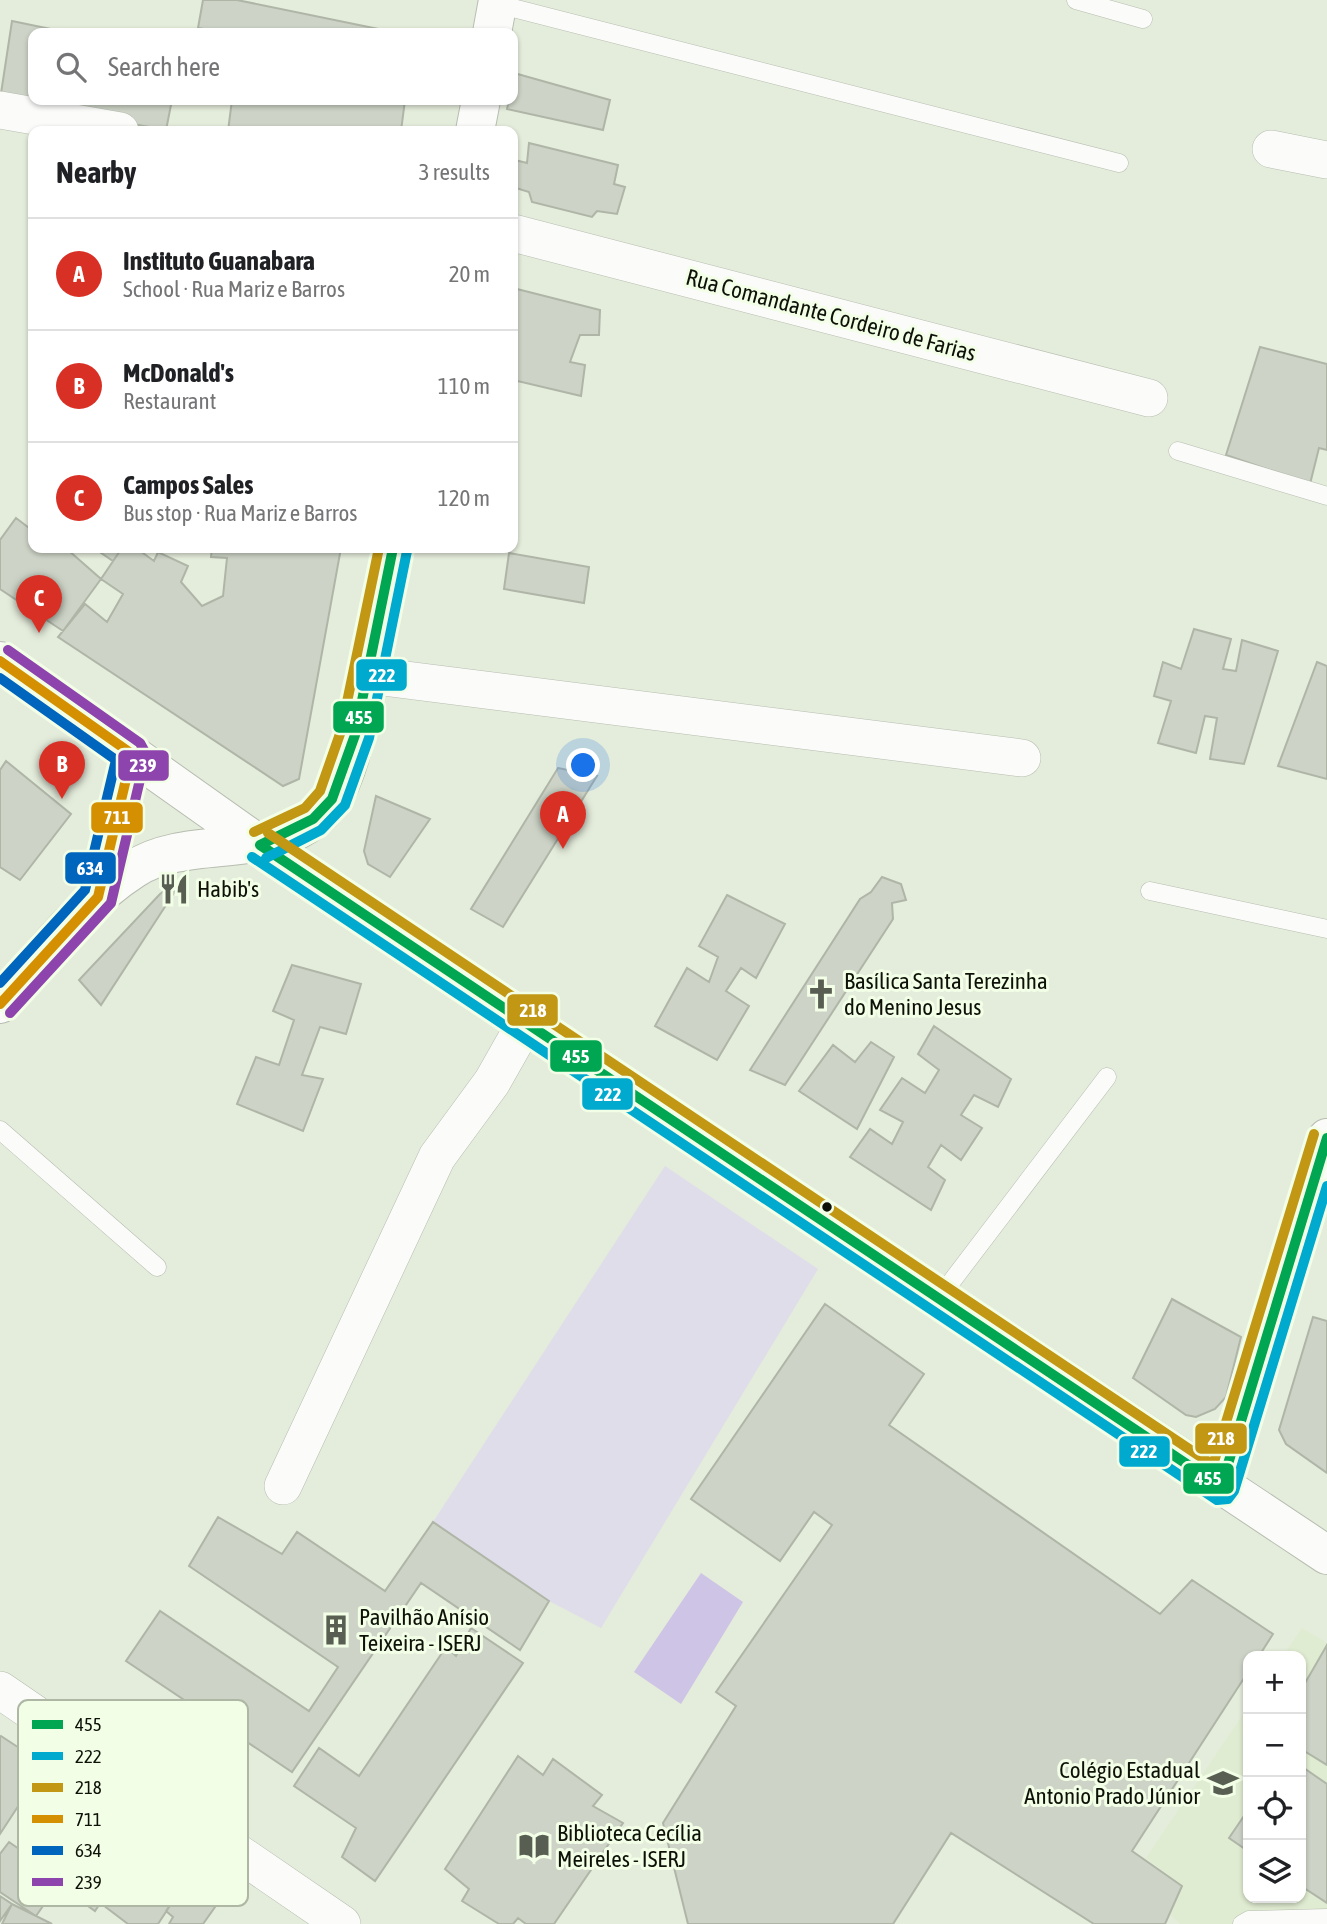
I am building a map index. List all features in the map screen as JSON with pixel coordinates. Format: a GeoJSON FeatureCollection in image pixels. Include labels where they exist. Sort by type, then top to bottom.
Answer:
{"type":"FeatureCollection","features":[{"type":"Feature","properties":{"kind":"street"},"geometry":{"type":"LineString","coordinates":[[476,126],[480,105]]}},
{"type":"Feature","properties":{"kind":"street"},"geometry":{"type":"LineString","coordinates":[[0,110],[91,126]]}},
{"type":"Feature","properties":{"kind":"street"},"geometry":{"type":"LineString","coordinates":[[1271,149],[1327,160]]}},
{"type":"Feature","properties":{"kind":"street","name":"Rua Comandante Cordeiro de Farias"},"geometry":{"type":"LineString","coordinates":[[518,234],[1149,398]]}},
{"type":"Feature","properties":{"kind":"street"},"geometry":{"type":"LineString","coordinates":[[342,898],[328,874],[322,850],[326,815],[355,735],[392,553]]}},
{"type":"Feature","properties":{"kind":"street"},"geometry":{"type":"LineString","coordinates":[[0,661],[260,845],[1221,1487],[1327,1555]]}},
{"type":"Feature","properties":{"kind":"street"},"geometry":{"type":"LineString","coordinates":[[368,676],[1022,758]]}},
{"type":"Feature","properties":{"kind":"street"},"geometry":{"type":"LineString","coordinates":[[98,897],[132,754]]}},
{"type":"Feature","properties":{"kind":"street"},"geometry":{"type":"LineString","coordinates":[[0,1004],[98,897],[135,868],[179,849],[260,845],[313,819],[332,799]]}},
{"type":"Feature","properties":{"kind":"street"},"geometry":{"type":"LineString","coordinates":[[283,1486],[437,1157],[492,1082],[526,1022]]}},
{"type":"Feature","properties":{"kind":"street"},"geometry":{"type":"LineString","coordinates":[[1221,1487],[1327,1138]]}},
{"type":"Feature","properties":{"kind":"street"},"geometry":{"type":"LineString","coordinates":[[0,1690],[18,1702]]}},
{"type":"Feature","properties":{"kind":"street"},"geometry":{"type":"LineString","coordinates":[[248,1860],[342,1924]]}},
{"type":"Feature","properties":{"kind":"lane"},"geometry":{"type":"LineString","coordinates":[[1076,0],[1143,19]]}},
{"type":"Feature","properties":{"kind":"lane"},"geometry":{"type":"LineString","coordinates":[[496,12],[1119,163]]}},
{"type":"Feature","properties":{"kind":"lane"},"geometry":{"type":"LineString","coordinates":[[1178,451],[1327,496]]}},
{"type":"Feature","properties":{"kind":"lane"},"geometry":{"type":"LineString","coordinates":[[1150,891],[1327,929]]}},
{"type":"Feature","properties":{"kind":"lane"},"geometry":{"type":"LineString","coordinates":[[939,1298],[1107,1077]]}},
{"type":"Feature","properties":{"kind":"lane"},"geometry":{"type":"LineString","coordinates":[[0,1129],[157,1267]]}},
{"type":"Feature","properties":{"kind":"lane"},"geometry":{"type":"LineString","coordinates":[[1242,1924],[1249,1920],[1327,1918]]}},
{"type":"Feature","properties":{"kind":"shaded area"},"geometry":{"type":"Polygon","coordinates":[[[665,1166],[818,1269],[601,1628],[549,1601],[433,1522],[665,1166]]]}},
{"type":"Feature","properties":{"kind":"shaded area"},"geometry":{"type":"Polygon","coordinates":[[[701,1573],[743,1602],[681,1704],[634,1672],[701,1573]]]}},
{"type":"Feature","properties":{"kind":"shaded area","name":"Colégio Estadual Antonio Prado Júnior"},"geometry":{"type":"Polygon","coordinates":[[[1302,1628],[1327,1643],[1327,1924],[1181,1924],[1169,1914],[1182,1886],[1146,1858],[1243,1714],[1243,1903],[1306,1903],[1306,1651],[1286,1651],[1302,1628]]]}},
{"type":"Feature","properties":{"kind":"building"},"geometry":{"type":"Polygon","coordinates":[[[203,0],[237,0],[374,28],[198,28],[203,0]]]}},
{"type":"Feature","properties":{"kind":"building"},"geometry":{"type":"Polygon","coordinates":[[[12,21],[46,28],[28,28],[28,105],[171,105],[167,126],[144,126],[0,100],[12,21]]]}},
{"type":"Feature","properties":{"kind":"building"},"geometry":{"type":"Polygon","coordinates":[[[518,74],[610,100],[603,130],[507,109],[508,105],[518,105],[518,74]]]}},
{"type":"Feature","properties":{"kind":"building"},"geometry":{"type":"Polygon","coordinates":[[[231,105],[404,105],[402,126],[229,126],[231,105]]]}},
{"type":"Feature","properties":{"kind":"building"},"geometry":{"type":"Polygon","coordinates":[[[529,143],[618,165],[614,184],[625,187],[617,214],[597,211],[592,217],[532,202],[529,192],[518,189],[518,161],[527,163],[529,143]]]}},
{"type":"Feature","properties":{"kind":"building"},"geometry":{"type":"Polygon","coordinates":[[[518,289],[600,310],[599,335],[580,335],[570,362],[585,365],[581,396],[518,381],[518,289]]]}},
{"type":"Feature","properties":{"kind":"building"},"geometry":{"type":"Polygon","coordinates":[[[1260,347],[1327,364],[1327,450],[1319,448],[1310,484],[1226,455],[1260,347]]]}},
{"type":"Feature","properties":{"kind":"building"},"geometry":{"type":"Polygon","coordinates":[[[16,518],[28,527],[28,553],[71,553],[101,579],[63,631],[0,589],[0,540],[16,518]]]}},
{"type":"Feature","properties":{"kind":"building"},"geometry":{"type":"Polygon","coordinates":[[[101,553],[119,553],[113,561],[101,553]]]}},
{"type":"Feature","properties":{"kind":"building"},"geometry":{"type":"Polygon","coordinates":[[[119,553],[143,553],[154,561],[160,553],[188,566],[181,582],[202,606],[223,596],[227,558],[211,557],[211,553],[340,553],[299,779],[283,786],[58,637],[85,604],[107,622],[123,594],[101,579],[119,553]]]}},
{"type":"Feature","properties":{"kind":"building"},"geometry":{"type":"Polygon","coordinates":[[[509,553],[589,567],[584,603],[504,589],[509,553]]]}},
{"type":"Feature","properties":{"kind":"building"},"geometry":{"type":"Polygon","coordinates":[[[1194,629],[1231,639],[1223,669],[1236,671],[1242,640],[1278,651],[1244,764],[1210,759],[1217,718],[1205,716],[1196,753],[1158,743],[1171,701],[1154,696],[1163,662],[1181,669],[1194,629]]]}},
{"type":"Feature","properties":{"kind":"building"},"geometry":{"type":"Polygon","coordinates":[[[1317,662],[1327,666],[1327,779],[1278,766],[1317,662]]]}},
{"type":"Feature","properties":{"kind":"building"},"geometry":{"type":"Polygon","coordinates":[[[6,761],[71,814],[20,880],[0,867],[0,770],[6,761]]]}},
{"type":"Feature","properties":{"kind":"building"},"geometry":{"type":"Polygon","coordinates":[[[558,768],[597,776],[503,927],[471,909],[558,768]]]}},
{"type":"Feature","properties":{"kind":"building"},"geometry":{"type":"Polygon","coordinates":[[[376,796],[430,819],[390,877],[368,864],[364,851],[376,796]]]}},
{"type":"Feature","properties":{"kind":"building"},"geometry":{"type":"Polygon","coordinates":[[[185,876],[101,1005],[79,980],[160,894],[185,876]]]}},
{"type":"Feature","properties":{"kind":"building","name":"Basílica Santa Terezinha do Menino Jesus"},"geometry":{"type":"Polygon","coordinates":[[[882,877],[901,884],[906,900],[892,903],[893,919],[785,1085],[750,1070],[860,899],[871,892],[882,877]]]}},
{"type":"Feature","properties":{"kind":"building"},"geometry":{"type":"Polygon","coordinates":[[[727,895],[785,924],[756,978],[741,968],[726,991],[749,1006],[717,1060],[655,1026],[687,968],[709,982],[718,957],[699,946],[727,895]]]}},
{"type":"Feature","properties":{"kind":"building"},"geometry":{"type":"Polygon","coordinates":[[[292,965],[361,984],[346,1034],[320,1027],[302,1075],[323,1079],[303,1131],[237,1104],[256,1057],[279,1065],[294,1020],[273,1011],[292,965]]]}},
{"type":"Feature","properties":{"kind":"building"},"geometry":{"type":"Polygon","coordinates":[[[934,1026],[1011,1079],[998,1107],[974,1095],[961,1115],[982,1128],[961,1160],[941,1145],[928,1167],[945,1180],[931,1210],[850,1157],[870,1129],[892,1144],[903,1122],[880,1110],[902,1078],[925,1093],[939,1070],[918,1054],[934,1026]]]}},
{"type":"Feature","properties":{"kind":"building"},"geometry":{"type":"Polygon","coordinates":[[[871,1042],[894,1057],[857,1129],[799,1091],[833,1045],[855,1062],[871,1042]]]}},
{"type":"Feature","properties":{"kind":"building"},"geometry":{"type":"Polygon","coordinates":[[[1172,1299],[1241,1337],[1226,1397],[1215,1409],[1196,1417],[1186,1415],[1133,1378],[1172,1299]]]}},
{"type":"Feature","properties":{"kind":"building"},"geometry":{"type":"Polygon","coordinates":[[[825,1304],[924,1374],[889,1425],[1160,1614],[1192,1580],[1273,1634],[1262,1651],[1243,1651],[1243,1680],[1132,1851],[1182,1886],[1165,1924],[1094,1924],[951,1833],[893,1924],[688,1924],[663,1823],[736,1706],[716,1692],[832,1525],[814,1512],[780,1561],[691,1499],[825,1304]]]}},
{"type":"Feature","properties":{"kind":"building"},"geometry":{"type":"Polygon","coordinates":[[[1313,1317],[1327,1321],[1327,1473],[1286,1444],[1279,1430],[1313,1317]]]}},
{"type":"Feature","properties":{"kind":"building","name":"Pavilhão Anísio Teixeira - ISERJ"},"geometry":{"type":"Polygon","coordinates":[[[218,1517],[282,1554],[297,1532],[385,1591],[433,1522],[549,1601],[520,1650],[421,1583],[292,1772],[248,1743],[248,1700],[184,1700],[126,1661],[160,1611],[309,1711],[338,1667],[189,1566],[218,1517]]]}},
{"type":"Feature","properties":{"kind":"building"},"geometry":{"type":"Polygon","coordinates":[[[471,1628],[523,1663],[375,1881],[342,1857],[356,1828],[294,1786],[319,1748],[359,1776],[446,1647],[456,1656],[471,1628]]]}},
{"type":"Feature","properties":{"kind":"building"},"geometry":{"type":"Polygon","coordinates":[[[1327,1645],[1327,1765],[1306,1752],[1306,1681],[1327,1645]]]}},
{"type":"Feature","properties":{"kind":"building"},"geometry":{"type":"Polygon","coordinates":[[[0,1737],[18,1747],[18,1806],[0,1834],[0,1737]]]}},
{"type":"Feature","properties":{"kind":"building","name":"Biblioteca Cecília Meireles - ISERJ"},"geometry":{"type":"Polygon","coordinates":[[[518,1756],[543,1775],[553,1759],[602,1795],[593,1806],[623,1823],[554,1924],[526,1924],[518,1918],[513,1924],[499,1924],[462,1901],[469,1889],[445,1869],[518,1756]]]}},
{"type":"Feature","properties":{"kind":"building"},"geometry":{"type":"Polygon","coordinates":[[[1306,1769],[1327,1784],[1327,1903],[1306,1889],[1306,1769]]]}},
{"type":"Feature","properties":{"kind":"building"},"geometry":{"type":"Polygon","coordinates":[[[1243,1817],[1243,1848],[1229,1838],[1243,1817]]]}},
{"type":"Feature","properties":{"kind":"building"},"geometry":{"type":"Polygon","coordinates":[[[9,1842],[18,1848],[18,1904],[0,1892],[0,1854],[9,1842]]]}},
{"type":"Feature","properties":{"kind":"building"},"geometry":{"type":"Polygon","coordinates":[[[0,1896],[12,1904],[0,1921],[0,1896]]]}},
{"type":"Feature","properties":{"kind":"building"},"geometry":{"type":"Polygon","coordinates":[[[12,1904],[52,1924],[2,1924],[12,1904]]]}},
{"type":"Feature","properties":{"kind":"building"},"geometry":{"type":"Polygon","coordinates":[[[21,1906],[43,1906],[36,1916],[21,1906]]]}},
{"type":"Feature","properties":{"kind":"building"},"geometry":{"type":"Polygon","coordinates":[[[104,1906],[170,1906],[158,1924],[128,1924],[104,1906]]]}},
{"type":"Feature","properties":{"kind":"building"},"geometry":{"type":"Polygon","coordinates":[[[169,1906],[215,1907],[203,1924],[169,1924],[173,1917],[166,1911],[169,1906]]]}},
{"type":"Feature","properties":{"kind":"transit line","name":"218"},"geometry":{"type":"LineString","coordinates":[[254,832],[305,808],[320,791],[341,731],[378,553]]}},
{"type":"Feature","properties":{"kind":"transit line","name":"455"},"geometry":{"type":"LineString","coordinates":[[260,845],[313,819],[332,799],[355,735],[392,553]]}},
{"type":"Feature","properties":{"kind":"transit line","name":"222"},"geometry":{"type":"LineString","coordinates":[[266,858],[321,830],[345,805],[369,738],[407,553]]}},
{"type":"Feature","properties":{"kind":"transit line","name":"239"},"geometry":{"type":"LineString","coordinates":[[8,650],[140,743],[146,754],[111,903],[10,1013]]}},
{"type":"Feature","properties":{"kind":"transit line","name":"711"},"geometry":{"type":"LineString","coordinates":[[0,661],[132,754],[98,897],[0,1004]]}},
{"type":"Feature","properties":{"kind":"transit line","name":"634"},"geometry":{"type":"LineString","coordinates":[[0,678],[116,760],[85,890],[0,983]]}},
{"type":"Feature","properties":{"kind":"transit line","name":"218"},"geometry":{"type":"LineString","coordinates":[[268,833],[1213,1465],[1314,1134]]}},
{"type":"Feature","properties":{"kind":"transit line","name":"455"},"geometry":{"type":"LineString","coordinates":[[260,845],[1221,1487],[1327,1138]]}},
{"type":"Feature","properties":{"kind":"transit line","name":"222"},"geometry":{"type":"LineString","coordinates":[[252,857],[1217,1500],[1228,1499],[1234,1491],[1327,1186]]}},
{"type":"Feature","properties":{"kind":"place","name":"Campos Sales"},"geometry":{"type":"Point","coordinates":[39,633]}},
{"type":"Feature","properties":{"kind":"place","name":"McDonald's"},"geometry":{"type":"Point","coordinates":[62,799]}},
{"type":"Feature","properties":{"kind":"place","name":"Instituto Guanabara"},"geometry":{"type":"Point","coordinates":[563,849]}},
{"type":"Feature","properties":{"kind":"place","name":"Habib's"},"geometry":{"type":"Point","coordinates":[174,889]}},
{"type":"Feature","properties":{"kind":"place","name":"Basílica Santa Terezinha do Menino Jesus"},"geometry":{"type":"Point","coordinates":[821,994]}},
{"type":"Feature","properties":{"kind":"place","name":"Pavilhão Anísio Teixeira - ISERJ"},"geometry":{"type":"Point","coordinates":[336,1630]}},
{"type":"Feature","properties":{"kind":"place","name":"Colégio Estadual Antonio Prado Júnior"},"geometry":{"type":"Point","coordinates":[1223,1783]}},
{"type":"Feature","properties":{"kind":"place","name":"Biblioteca Cecília Meireles - ISERJ"},"geometry":{"type":"Point","coordinates":[534,1846]}}]}
